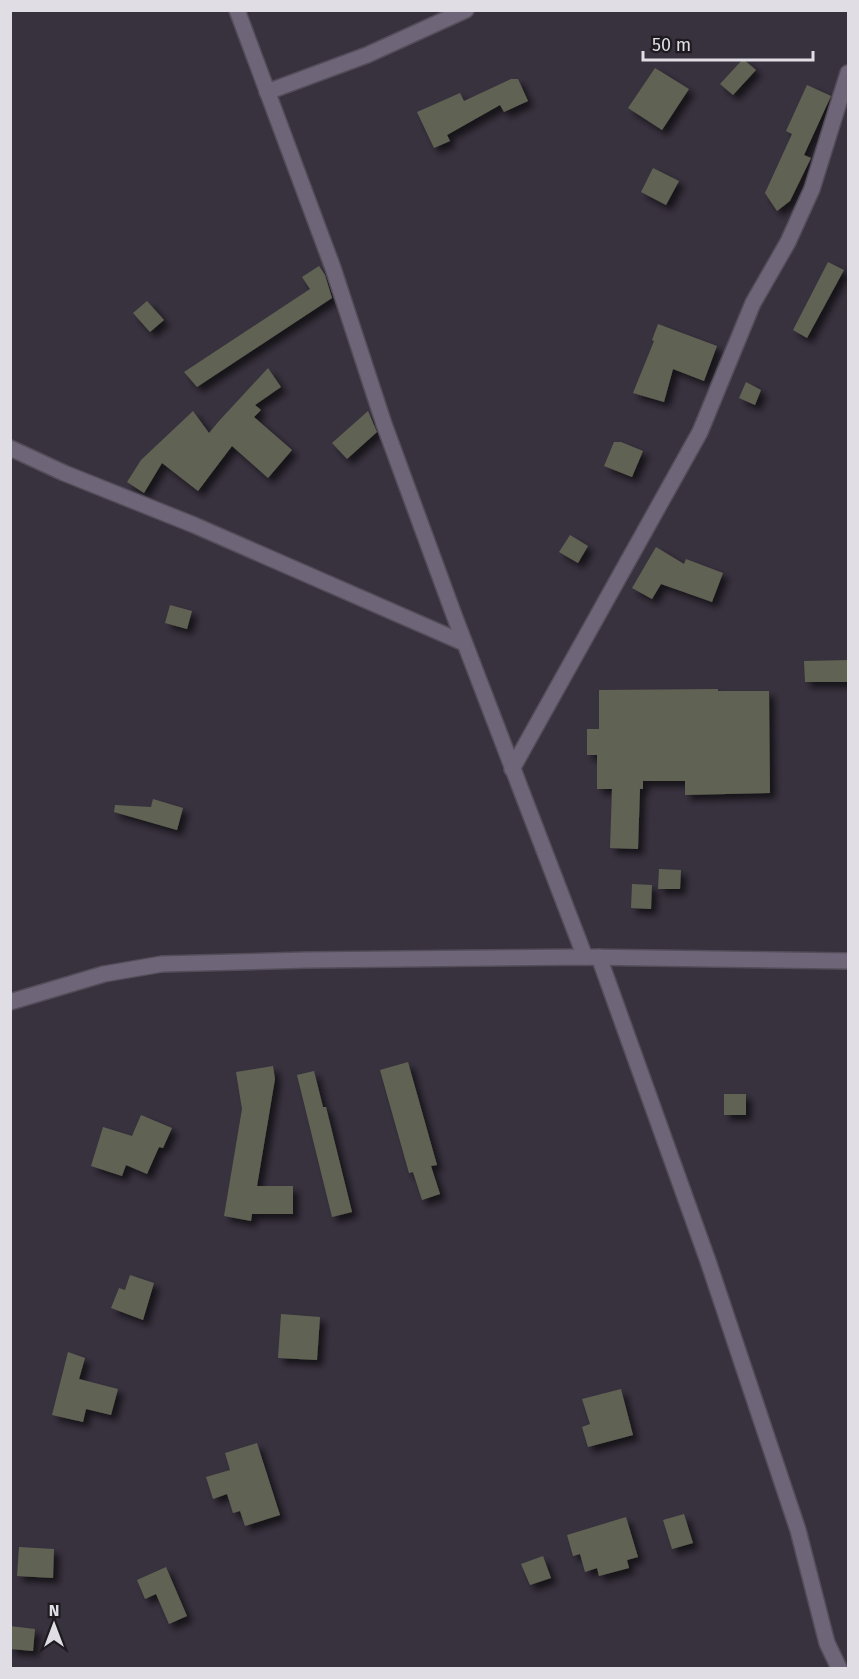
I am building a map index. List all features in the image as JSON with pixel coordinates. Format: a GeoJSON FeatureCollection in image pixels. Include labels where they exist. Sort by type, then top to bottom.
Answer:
{"type":"FeatureCollection","features":[{"type":"Feature","properties":{"kind":"street"},"geometry":{"type":"LineString","coordinates":[[237,10],[333,268],[384,424],[464,643],[512,769],[592,957],[708,1261],[798,1530],[827,1642],[839,1668]]}},
{"type":"Feature","properties":{"kind":"street"},"geometry":{"type":"LineString","coordinates":[[267,92],[367,55],[466,10]]}},
{"type":"Feature","properties":{"kind":"street"},"geometry":{"type":"LineString","coordinates":[[512,769],[700,432],[753,303],[788,243],[812,189],[849,73]]}},
{"type":"Feature","properties":{"kind":"street"},"geometry":{"type":"LineString","coordinates":[[10,448],[64,473],[194,525],[464,643]]}},
{"type":"Feature","properties":{"kind":"street"},"geometry":{"type":"LineString","coordinates":[[10,1002],[104,974],[162,964],[592,957],[849,961]]}},
{"type":"Feature","properties":{"kind":"building"},"geometry":{"type":"Polygon","coordinates":[[[743,59],[756,70],[733,95],[720,84],[743,59]]]}},
{"type":"Feature","properties":{"kind":"building"},"geometry":{"type":"Polygon","coordinates":[[[655,68],[689,89],[662,130],[628,108],[655,68]]]}},
{"type":"Feature","properties":{"kind":"building"},"geometry":{"type":"Polygon","coordinates":[[[511,79],[518,79],[528,101],[504,112],[500,105],[447,135],[450,141],[434,148],[417,112],[460,93],[464,101],[511,79]]]}},
{"type":"Feature","properties":{"kind":"building"},"geometry":{"type":"Polygon","coordinates":[[[807,85],[831,96],[804,155],[811,158],[790,201],[777,211],[765,193],[792,134],[786,131],[807,85]]]}},
{"type":"Feature","properties":{"kind":"building"},"geometry":{"type":"Polygon","coordinates":[[[653,168],[679,181],[666,205],[641,192],[653,168]]]}},
{"type":"Feature","properties":{"kind":"building"},"geometry":{"type":"Polygon","coordinates":[[[828,262],[844,270],[807,338],[793,330],[828,262]]]}},
{"type":"Feature","properties":{"kind":"building"},"geometry":{"type":"Polygon","coordinates":[[[319,266],[325,275],[332,298],[197,387],[184,372],[310,289],[302,277],[319,266]]]}},
{"type":"Feature","properties":{"kind":"building"},"geometry":{"type":"Polygon","coordinates":[[[147,301],[164,320],[150,332],[133,313],[147,301]]]}},
{"type":"Feature","properties":{"kind":"building"},"geometry":{"type":"Polygon","coordinates":[[[658,324],[717,346],[704,381],[673,369],[664,402],[633,393],[654,341],[652,340],[658,324]]]}},
{"type":"Feature","properties":{"kind":"building"},"geometry":{"type":"Polygon","coordinates":[[[268,368],[281,387],[255,405],[261,410],[254,417],[292,450],[268,478],[232,446],[198,491],[162,463],[144,493],[127,482],[141,460],[193,411],[209,433],[268,368]]]}},
{"type":"Feature","properties":{"kind":"building"},"geometry":{"type":"Polygon","coordinates":[[[746,382],[761,390],[755,405],[739,398],[746,382]]]}},
{"type":"Feature","properties":{"kind":"building"},"geometry":{"type":"Polygon","coordinates":[[[368,411],[377,432],[347,459],[332,443],[368,411]]]}},
{"type":"Feature","properties":{"kind":"building"},"geometry":{"type":"Polygon","coordinates":[[[614,442],[621,442],[643,451],[632,477],[604,466],[614,442]]]}},
{"type":"Feature","properties":{"kind":"building"},"geometry":{"type":"Polygon","coordinates":[[[570,535],[588,546],[578,563],[559,552],[570,535]]]}},
{"type":"Feature","properties":{"kind":"building"},"geometry":{"type":"Polygon","coordinates":[[[656,547],[684,564],[686,559],[723,573],[712,602],[661,584],[652,599],[632,588],[656,547]]]}},
{"type":"Feature","properties":{"kind":"building"},"geometry":{"type":"Polygon","coordinates":[[[170,605],[192,611],[187,629],[165,623],[170,605]]]}},
{"type":"Feature","properties":{"kind":"building"},"geometry":{"type":"Polygon","coordinates":[[[849,660],[849,682],[805,682],[804,661],[849,660]]]}},
{"type":"Feature","properties":{"kind":"building"},"geometry":{"type":"Polygon","coordinates":[[[718,689],[718,691],[769,691],[770,793],[685,795],[685,781],[643,781],[643,789],[640,789],[638,849],[610,848],[612,789],[597,789],[597,755],[587,755],[587,729],[599,729],[599,690],[718,689]]]}},
{"type":"Feature","properties":{"kind":"building"},"geometry":{"type":"Polygon","coordinates":[[[153,799],[183,808],[177,830],[114,812],[115,805],[151,807],[153,799]]]}},
{"type":"Feature","properties":{"kind":"building"},"geometry":{"type":"Polygon","coordinates":[[[659,869],[681,870],[680,889],[658,889],[659,869]]]}},
{"type":"Feature","properties":{"kind":"building"},"geometry":{"type":"Polygon","coordinates":[[[632,884],[652,885],[651,909],[631,908],[632,884]]]}},
{"type":"Feature","properties":{"kind":"building"},"geometry":{"type":"Polygon","coordinates":[[[408,1062],[437,1165],[431,1166],[440,1194],[422,1200],[413,1172],[409,1173],[380,1070],[408,1062]]]}},
{"type":"Feature","properties":{"kind":"building"},"geometry":{"type":"Polygon","coordinates":[[[273,1066],[275,1079],[257,1186],[293,1186],[293,1214],[252,1214],[251,1221],[224,1216],[242,1109],[236,1072],[273,1066]]]}},
{"type":"Feature","properties":{"kind":"building"},"geometry":{"type":"Polygon","coordinates":[[[314,1071],[323,1107],[326,1107],[352,1212],[332,1217],[297,1075],[314,1071]]]}},
{"type":"Feature","properties":{"kind":"building"},"geometry":{"type":"Polygon","coordinates":[[[724,1094],[746,1094],[746,1115],[724,1115],[724,1094]]]}},
{"type":"Feature","properties":{"kind":"building"},"geometry":{"type":"Polygon","coordinates":[[[141,1115],[172,1128],[163,1148],[159,1147],[147,1174],[126,1165],[122,1176],[91,1166],[103,1127],[132,1136],[141,1115]]]}},
{"type":"Feature","properties":{"kind":"building"},"geometry":{"type":"Polygon","coordinates":[[[130,1275],[154,1283],[143,1320],[111,1308],[119,1288],[125,1290],[130,1275]]]}},
{"type":"Feature","properties":{"kind":"building"},"geometry":{"type":"Polygon","coordinates":[[[281,1314],[320,1317],[317,1360],[278,1358],[281,1314]]]}},
{"type":"Feature","properties":{"kind":"building"},"geometry":{"type":"Polygon","coordinates":[[[68,1352],[85,1358],[79,1379],[118,1389],[111,1415],[86,1409],[83,1422],[52,1415],[68,1352]]]}},
{"type":"Feature","properties":{"kind":"building"},"geometry":{"type":"Polygon","coordinates":[[[621,1389],[633,1435],[588,1447],[582,1427],[590,1424],[582,1399],[621,1389]]]}},
{"type":"Feature","properties":{"kind":"building"},"geometry":{"type":"Polygon","coordinates":[[[257,1443],[280,1515],[245,1526],[240,1511],[233,1513],[227,1494],[213,1499],[206,1477],[230,1470],[225,1453],[257,1443]]]}},
{"type":"Feature","properties":{"kind":"building"},"geometry":{"type":"Polygon","coordinates":[[[684,1514],[693,1543],[672,1549],[663,1520],[684,1514]]]}},
{"type":"Feature","properties":{"kind":"building"},"geometry":{"type":"Polygon","coordinates":[[[626,1517],[638,1557],[627,1560],[629,1568],[599,1576],[597,1568],[585,1572],[580,1554],[573,1556],[567,1535],[626,1517]]]}},
{"type":"Feature","properties":{"kind":"building"},"geometry":{"type":"Polygon","coordinates":[[[19,1547],[54,1549],[53,1578],[17,1576],[19,1547]]]}},
{"type":"Feature","properties":{"kind":"building"},"geometry":{"type":"Polygon","coordinates":[[[543,1556],[551,1578],[530,1585],[521,1564],[543,1556]]]}},
{"type":"Feature","properties":{"kind":"building"},"geometry":{"type":"Polygon","coordinates":[[[166,1567],[187,1616],[169,1624],[156,1594],[145,1599],[137,1580],[166,1567]]]}},
{"type":"Feature","properties":{"kind":"building"},"geometry":{"type":"Polygon","coordinates":[[[10,1626],[35,1629],[33,1651],[10,1649],[10,1626]]]}}]}
